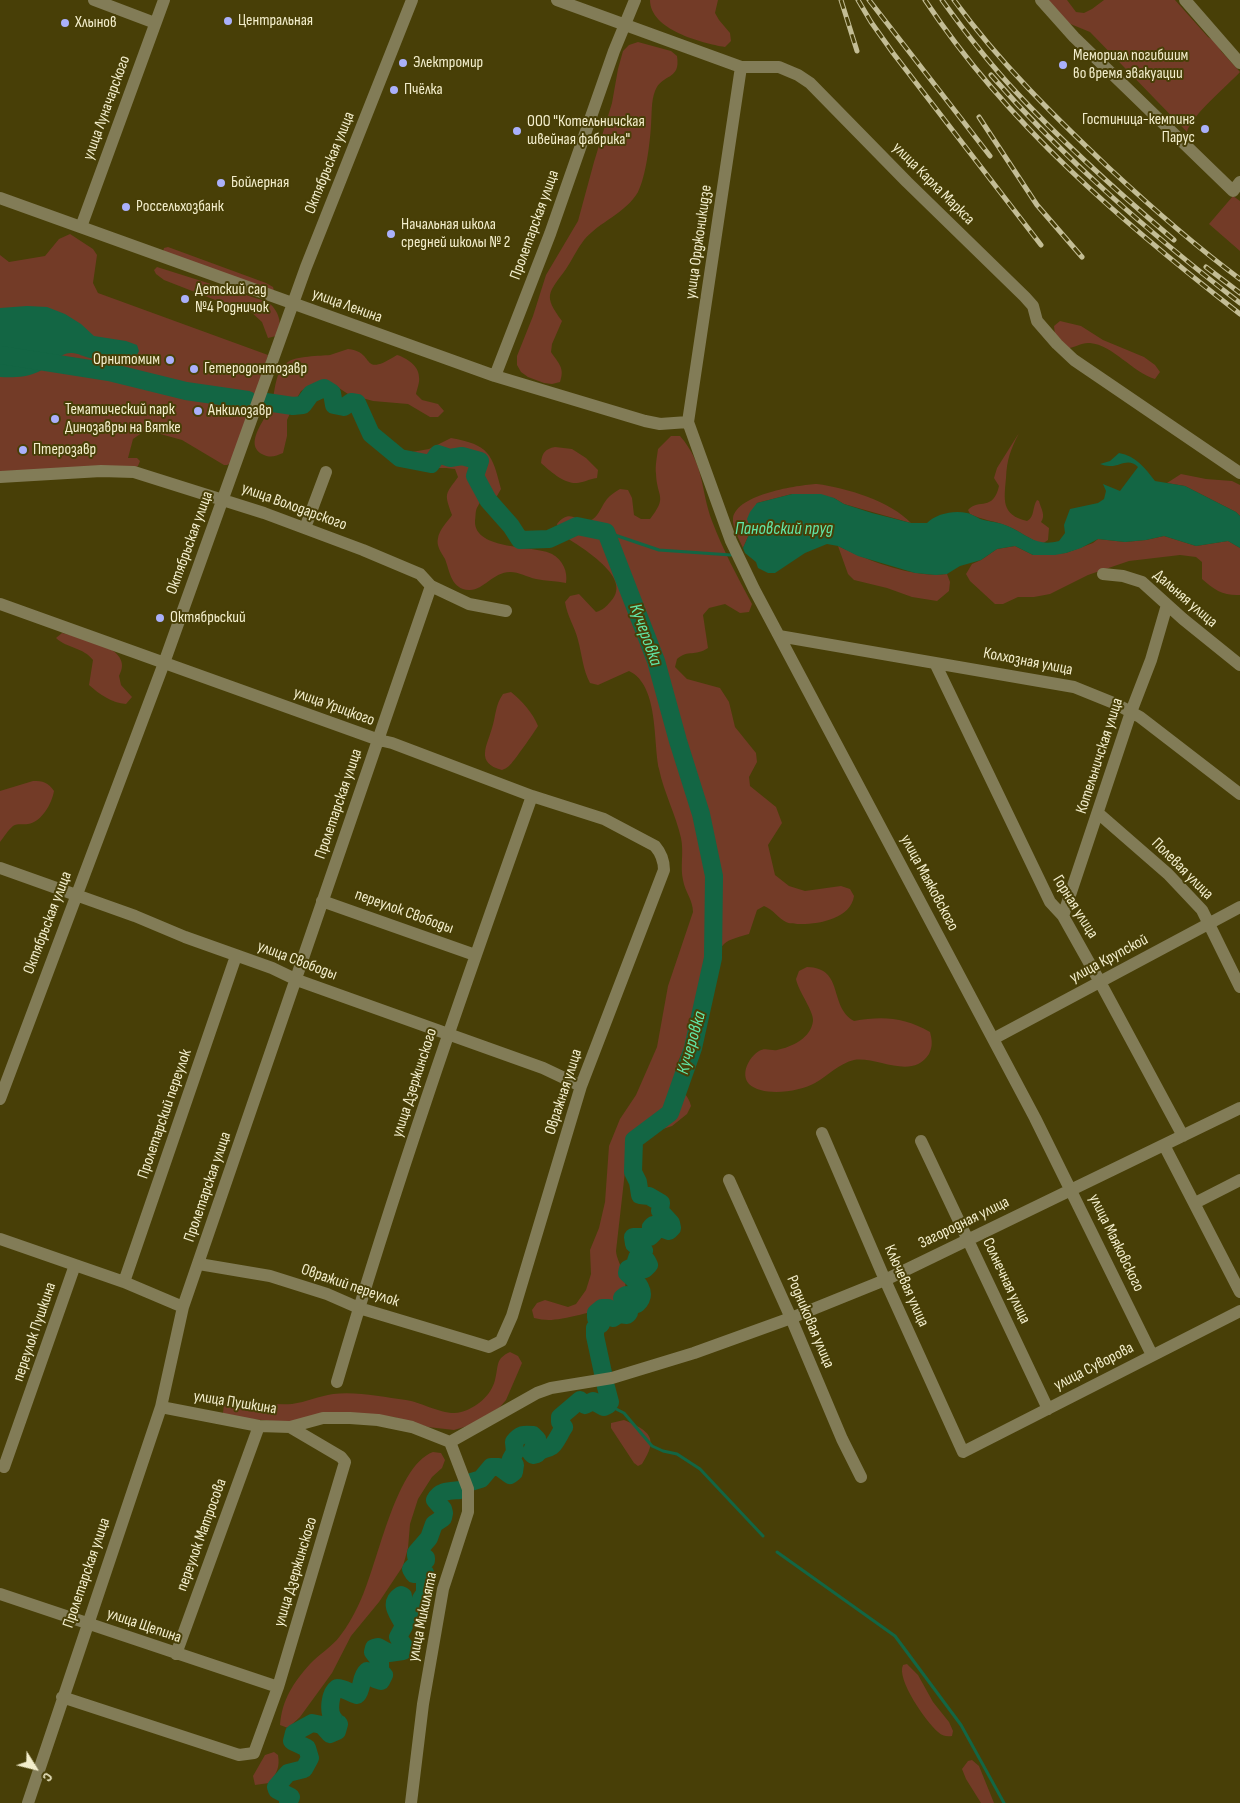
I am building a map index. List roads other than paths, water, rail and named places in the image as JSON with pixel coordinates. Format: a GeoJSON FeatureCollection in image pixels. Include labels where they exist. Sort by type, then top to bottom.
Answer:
{"type":"FeatureCollection","features":[{"type":"Feature","properties":{"kind":"street"},"geometry":{"type":"LineString","coordinates":[[94,0],[155,23]]}},
{"type":"Feature","properties":{"kind":"street","name":"улица Луначарского"},"geometry":{"type":"LineString","coordinates":[[80,227],[164,0]]}},
{"type":"Feature","properties":{"kind":"street","name":"Октябрьская улица"},"geometry":{"type":"LineString","coordinates":[[0,1099],[164,664],[293,304],[412,0]]}},
{"type":"Feature","properties":{"kind":"street","name":"улица Карла Маркса"},"geometry":{"type":"LineString","coordinates":[[557,0],[741,67],[778,67],[798,75],[810,83],[821,92],[907,182],[1025,297],[1033,306],[1037,321],[1066,353],[1094,375],[1240,473]]}},
{"type":"Feature","properties":{"kind":"street","name":"Пролетарская улица"},"geometry":{"type":"LineString","coordinates":[[495,376],[550,234],[624,25],[635,0]]}},
{"type":"Feature","properties":{"kind":"street"},"geometry":{"type":"LineString","coordinates":[[1041,0],[1074,37],[1236,186]]}},
{"type":"Feature","properties":{"kind":"street"},"geometry":{"type":"LineString","coordinates":[[1184,0],[1240,63]]}},
{"type":"Feature","properties":{"kind":"street","name":"улица Орджоникидзе"},"geometry":{"type":"LineString","coordinates":[[688,422],[741,67]]}},
{"type":"Feature","properties":{"kind":"street","name":"улица Ленина"},"geometry":{"type":"LineString","coordinates":[[0,198],[495,376],[645,421],[660,424],[688,422]]}},
{"type":"Feature","properties":{"kind":"street","name":"улица Маяковского"},"geometry":{"type":"LineString","coordinates":[[688,422],[731,541],[779,636],[1036,1118],[1152,1355]]}},
{"type":"Feature","properties":{"kind":"street","name":"улица Володарского"},"geometry":{"type":"LineString","coordinates":[[0,477],[120,470],[134,472],[223,499],[305,528],[420,574],[431,586],[470,604],[506,611]]}},
{"type":"Feature","properties":{"kind":"street"},"geometry":{"type":"LineString","coordinates":[[305,528],[326,472]]}},
{"type":"Feature","properties":{"kind":"street","name":"Дальняя улица"},"geometry":{"type":"LineString","coordinates":[[1103,574],[1124,576],[1142,582],[1240,665]]}},
{"type":"Feature","properties":{"kind":"street","name":"Пролетарская улица"},"geometry":{"type":"LineString","coordinates":[[28,1803],[160,1407],[184,1307],[431,586]]}},
{"type":"Feature","properties":{"kind":"street","name":"улица Урицкого"},"geometry":{"type":"LineString","coordinates":[[0,604],[164,664],[392,743],[532,796],[604,819],[655,846]]}},
{"type":"Feature","properties":{"kind":"street","name":"Котельничская улица"},"geometry":{"type":"LineString","coordinates":[[1063,916],[1168,605]]}},
{"type":"Feature","properties":{"kind":"street","name":"Колхозная улица"},"geometry":{"type":"LineString","coordinates":[[779,636],[1074,687],[1131,712],[1175,743],[1240,794]]}},
{"type":"Feature","properties":{"kind":"street","name":"Горная улица"},"geometry":{"type":"LineString","coordinates":[[935,662],[1050,902],[1063,916],[1183,1136]]}},
{"type":"Feature","properties":{"kind":"street","name":"улица Дзержинского"},"geometry":{"type":"LineString","coordinates":[[337,1382],[358,1308],[449,1033],[532,796]]}},
{"type":"Feature","properties":{"kind":"street","name":"Полевая улица"},"geometry":{"type":"LineString","coordinates":[[1098,813],[1168,874],[1202,910],[1240,987]]}},
{"type":"Feature","properties":{"kind":"street","name":"Овражная улица"},"geometry":{"type":"LineString","coordinates":[[489,1347],[501,1341],[512,1316],[581,1086],[664,870],[664,862],[655,846]]}},
{"type":"Feature","properties":{"kind":"street","name":"улица Свободы"},"geometry":{"type":"LineString","coordinates":[[0,868],[135,916],[236,956],[272,968],[297,980],[543,1068],[581,1086]]}},
{"type":"Feature","properties":{"kind":"street","name":"переулок Свободы"},"geometry":{"type":"LineString","coordinates":[[322,900],[475,955]]}},
{"type":"Feature","properties":{"kind":"street","name":"улица Крупской"},"geometry":{"type":"LineString","coordinates":[[993,1039],[1240,907]]}},
{"type":"Feature","properties":{"kind":"street","name":"Пролетарский переулок"},"geometry":{"type":"LineString","coordinates":[[124,1282],[236,956]]}},
{"type":"Feature","properties":{"kind":"street","name":"Загородная улица"},"geometry":{"type":"LineString","coordinates":[[450,1442],[537,1393],[551,1388],[612,1378],[694,1352],[791,1318],[885,1280],[968,1238],[1072,1191],[1240,1108]]}},
{"type":"Feature","properties":{"kind":"street","name":"Ключевая улица"},"geometry":{"type":"LineString","coordinates":[[822,1133],[885,1280],[963,1452]]}},
{"type":"Feature","properties":{"kind":"street","name":"Солнечная улица"},"geometry":{"type":"LineString","coordinates":[[921,1141],[1048,1409]]}},
{"type":"Feature","properties":{"kind":"street"},"geometry":{"type":"LineString","coordinates":[[1164,1145],[1240,1292]]}},
{"type":"Feature","properties":{"kind":"street","name":"Родниковая улица"},"geometry":{"type":"LineString","coordinates":[[729,1180],[791,1318],[842,1439],[861,1477]]}},
{"type":"Feature","properties":{"kind":"street"},"geometry":{"type":"LineString","coordinates":[[1195,1203],[1240,1180]]}},
{"type":"Feature","properties":{"kind":"street"},"geometry":{"type":"LineString","coordinates":[[0,1239],[124,1282],[184,1307]]}},
{"type":"Feature","properties":{"kind":"street","name":"Овражий переулок"},"geometry":{"type":"LineString","coordinates":[[199,1264],[270,1276],[327,1294],[358,1308],[489,1347]]}},
{"type":"Feature","properties":{"kind":"street","name":"переулок Пушкина"},"geometry":{"type":"LineString","coordinates":[[4,1467],[76,1265]]}},
{"type":"Feature","properties":{"kind":"street","name":"улица Суворова"},"geometry":{"type":"LineString","coordinates":[[963,1452],[1240,1311]]}},
{"type":"Feature","properties":{"kind":"street","name":"улица Пушкина"},"geometry":{"type":"LineString","coordinates":[[160,1407],[259,1426],[290,1427],[323,1418],[378,1420],[412,1427],[450,1442]]}},
{"type":"Feature","properties":{"kind":"street","name":"переулок Матросова"},"geometry":{"type":"LineString","coordinates":[[176,1654],[259,1426]]}},
{"type":"Feature","properties":{"kind":"street","name":"улица Дзержинского"},"geometry":{"type":"LineString","coordinates":[[62,1697],[239,1756],[254,1753],[278,1687],[345,1462],[342,1457],[290,1427]]}},
{"type":"Feature","properties":{"kind":"street","name":"улица Микилята"},"geometry":{"type":"LineString","coordinates":[[411,1803],[423,1704],[443,1589],[468,1512],[468,1489],[450,1442]]}},
{"type":"Feature","properties":{"kind":"street","name":"улица Щепина"},"geometry":{"type":"LineString","coordinates":[[0,1594],[278,1687]]}},
{"type":"Feature","properties":{"kind":"water"},"geometry":{"type":"Polygon","coordinates":[[[47,307],[65,314],[81,324],[94,336],[126,341],[137,345],[139,351],[137,355],[108,359],[90,358],[68,353],[34,374],[20,377],[0,377],[0,308],[47,307]]]}},
{"type":"Feature","properties":{"kind":"water","name":"Пановский пруд"},"geometry":{"type":"Polygon","coordinates":[[[1119,453],[1130,457],[1144,467],[1155,481],[1185,486],[1236,512],[1240,516],[1240,548],[1228,541],[1196,546],[1164,536],[1125,542],[1098,539],[1081,548],[1055,555],[1033,555],[1015,546],[997,549],[981,560],[960,566],[947,574],[936,575],[915,573],[858,556],[838,546],[827,544],[805,553],[775,573],[768,573],[758,568],[756,562],[745,553],[743,548],[751,530],[747,519],[757,503],[792,494],[821,494],[834,498],[844,504],[911,523],[927,523],[940,515],[962,512],[1007,526],[1039,542],[1059,541],[1065,533],[1064,525],[1070,509],[1098,503],[1104,499],[1106,491],[1103,484],[1120,491],[1138,467],[1131,463],[1113,466],[1100,464],[1110,461],[1119,453]]]}},
{"type":"Feature","properties":{"kind":"waterway"},"geometry":{"type":"LineString","coordinates":[[0,355],[109,372],[186,391],[248,400]]}},
{"type":"Feature","properties":{"kind":"waterway","name":"Кучеровка"},"geometry":{"type":"LineString","coordinates":[[266,402],[293,406],[303,405],[311,394],[324,388],[332,393],[334,405],[344,407],[351,402],[357,403],[371,434],[400,458],[431,464],[438,454],[450,458],[462,456],[480,461],[475,476],[488,500],[511,526],[520,540],[549,539],[577,526],[606,532],[656,661],[701,814],[714,876],[713,958],[693,1048],[670,1113],[634,1140],[633,1172],[638,1182],[640,1195],[649,1196],[661,1203],[660,1211],[671,1223],[672,1228],[669,1231],[653,1225],[651,1227],[654,1233],[650,1237],[633,1237],[634,1244],[644,1251],[636,1261],[647,1261],[649,1265],[641,1270],[634,1266],[628,1269],[627,1273],[640,1287],[642,1295],[637,1304],[628,1295],[622,1298],[629,1308],[629,1313],[627,1315],[619,1314],[613,1318],[608,1308],[602,1308],[596,1313],[596,1318],[601,1324],[595,1328],[595,1336],[603,1373]]}},
{"type":"Feature","properties":{"kind":"waterway"},"geometry":{"type":"LineString","coordinates":[[606,532],[659,550],[731,555]]}},
{"type":"Feature","properties":{"kind":"waterway","name":"Кучеровка"},"geometry":{"type":"LineString","coordinates":[[471,1482],[481,1479],[491,1467],[499,1467],[510,1475],[514,1472],[515,1465],[511,1459],[515,1452],[514,1442],[520,1436],[533,1435],[537,1439],[531,1453],[533,1455],[552,1446],[564,1427],[560,1422],[560,1417],[580,1400],[585,1405],[593,1401],[604,1407],[608,1405],[610,1402],[606,1387]]}},
{"type":"Feature","properties":{"kind":"waterway"},"geometry":{"type":"LineString","coordinates":[[608,1405],[624,1413],[652,1446],[677,1454],[700,1469],[763,1536]]}},
{"type":"Feature","properties":{"kind":"waterway","name":"Кучеровка"},"geometry":{"type":"LineString","coordinates":[[288,1803],[291,1797],[277,1790],[276,1787],[288,1773],[304,1769],[310,1758],[307,1748],[292,1741],[294,1733],[312,1723],[322,1725],[330,1734],[337,1731],[339,1724],[333,1719],[330,1707],[331,1698],[335,1690],[340,1688],[357,1695],[363,1676],[367,1671],[372,1673],[375,1679],[381,1681],[384,1675],[380,1671],[380,1661],[373,1652],[374,1648],[378,1647],[389,1653],[403,1651],[404,1646],[398,1637],[404,1626],[396,1610],[395,1602],[401,1595],[403,1596],[403,1605],[412,1616],[418,1613],[421,1599],[425,1593],[425,1573],[420,1570],[414,1574],[411,1569],[416,1564],[426,1560],[426,1558],[416,1556],[416,1553],[429,1538],[434,1524],[443,1518],[443,1509],[435,1500],[437,1497],[446,1492],[460,1490]]}},
{"type":"Feature","properties":{"kind":"waterway"},"geometry":{"type":"LineString","coordinates":[[777,1552],[895,1636],[961,1725],[1004,1803]]}},
{"type":"Feature","properties":{"kind":"railway"},"geometry":{"type":"LineString","coordinates":[[841,0],[857,51]]}},
{"type":"Feature","properties":{"kind":"railway"},"geometry":{"type":"LineString","coordinates":[[858,0],[893,53],[1041,245]]}},
{"type":"Feature","properties":{"kind":"railway"},"geometry":{"type":"LineString","coordinates":[[869,0],[990,156]]}},
{"type":"Feature","properties":{"kind":"railway"},"geometry":{"type":"LineString","coordinates":[[925,0],[958,46],[993,89],[1070,170],[1153,244],[1240,314]]}},
{"type":"Feature","properties":{"kind":"railway"},"geometry":{"type":"LineString","coordinates":[[942,0],[987,59],[1035,112],[1093,168],[1174,240]]}},
{"type":"Feature","properties":{"kind":"railway"},"geometry":{"type":"LineString","coordinates":[[954,0],[1008,67],[1068,129],[1157,211],[1240,279]]}},
{"type":"Feature","properties":{"kind":"railway"},"geometry":{"type":"LineString","coordinates":[[991,75],[1049,137],[1110,195],[1240,303]]}},
{"type":"Feature","properties":{"kind":"railway"},"geometry":{"type":"LineString","coordinates":[[979,117],[1037,205],[1082,257]]}},
{"type":"Feature","properties":{"kind":"railway"},"geometry":{"type":"LineString","coordinates":[[1206,267],[1240,293]]}},
{"type":"Feature","properties":{"kind":"place","name":"Центральная"},"geometry":{"type":"Point","coordinates":[228,21]}},
{"type":"Feature","properties":{"kind":"place","name":"Хлынов"},"geometry":{"type":"Point","coordinates":[65,23]}},
{"type":"Feature","properties":{"kind":"place","name":"Электромир"},"geometry":{"type":"Point","coordinates":[403,63]}},
{"type":"Feature","properties":{"kind":"place","name":"Мемориал погибшим во время эвакуации"},"geometry":{"type":"Point","coordinates":[1063,65]}},
{"type":"Feature","properties":{"kind":"place","name":"Пчёлка"},"geometry":{"type":"Point","coordinates":[394,90]}},
{"type":"Feature","properties":{"kind":"place","name":"Гостиница-кемпинг Парус"},"geometry":{"type":"Point","coordinates":[1205,129]}},
{"type":"Feature","properties":{"kind":"place","name":"ООО \"Котельничская швейная фабрика\""},"geometry":{"type":"Point","coordinates":[517,131]}},
{"type":"Feature","properties":{"kind":"place","name":"Бойлерная"},"geometry":{"type":"Point","coordinates":[221,183]}},
{"type":"Feature","properties":{"kind":"place","name":"Россельхозбанк"},"geometry":{"type":"Point","coordinates":[126,207]}},
{"type":"Feature","properties":{"kind":"place","name":"Начальная школа средней школы № 2"},"geometry":{"type":"Point","coordinates":[391,234]}},
{"type":"Feature","properties":{"kind":"place","name":"Детский сад №4 Родничок"},"geometry":{"type":"Point","coordinates":[185,299]}},
{"type":"Feature","properties":{"kind":"place","name":"Орнитомим"},"geometry":{"type":"Point","coordinates":[170,360]}},
{"type":"Feature","properties":{"kind":"place","name":"Гетеродонтозавр"},"geometry":{"type":"Point","coordinates":[194,369]}},
{"type":"Feature","properties":{"kind":"place","name":"Анкилозавр"},"geometry":{"type":"Point","coordinates":[198,411]}},
{"type":"Feature","properties":{"kind":"place","name":"Тематический парк Динозавры на Вятке"},"geometry":{"type":"Point","coordinates":[55,419]}},
{"type":"Feature","properties":{"kind":"place","name":"Птерозавр"},"geometry":{"type":"Point","coordinates":[23,450]}},
{"type":"Feature","properties":{"kind":"place","name":"Октябрьский"},"geometry":{"type":"Point","coordinates":[160,618]}}]}
